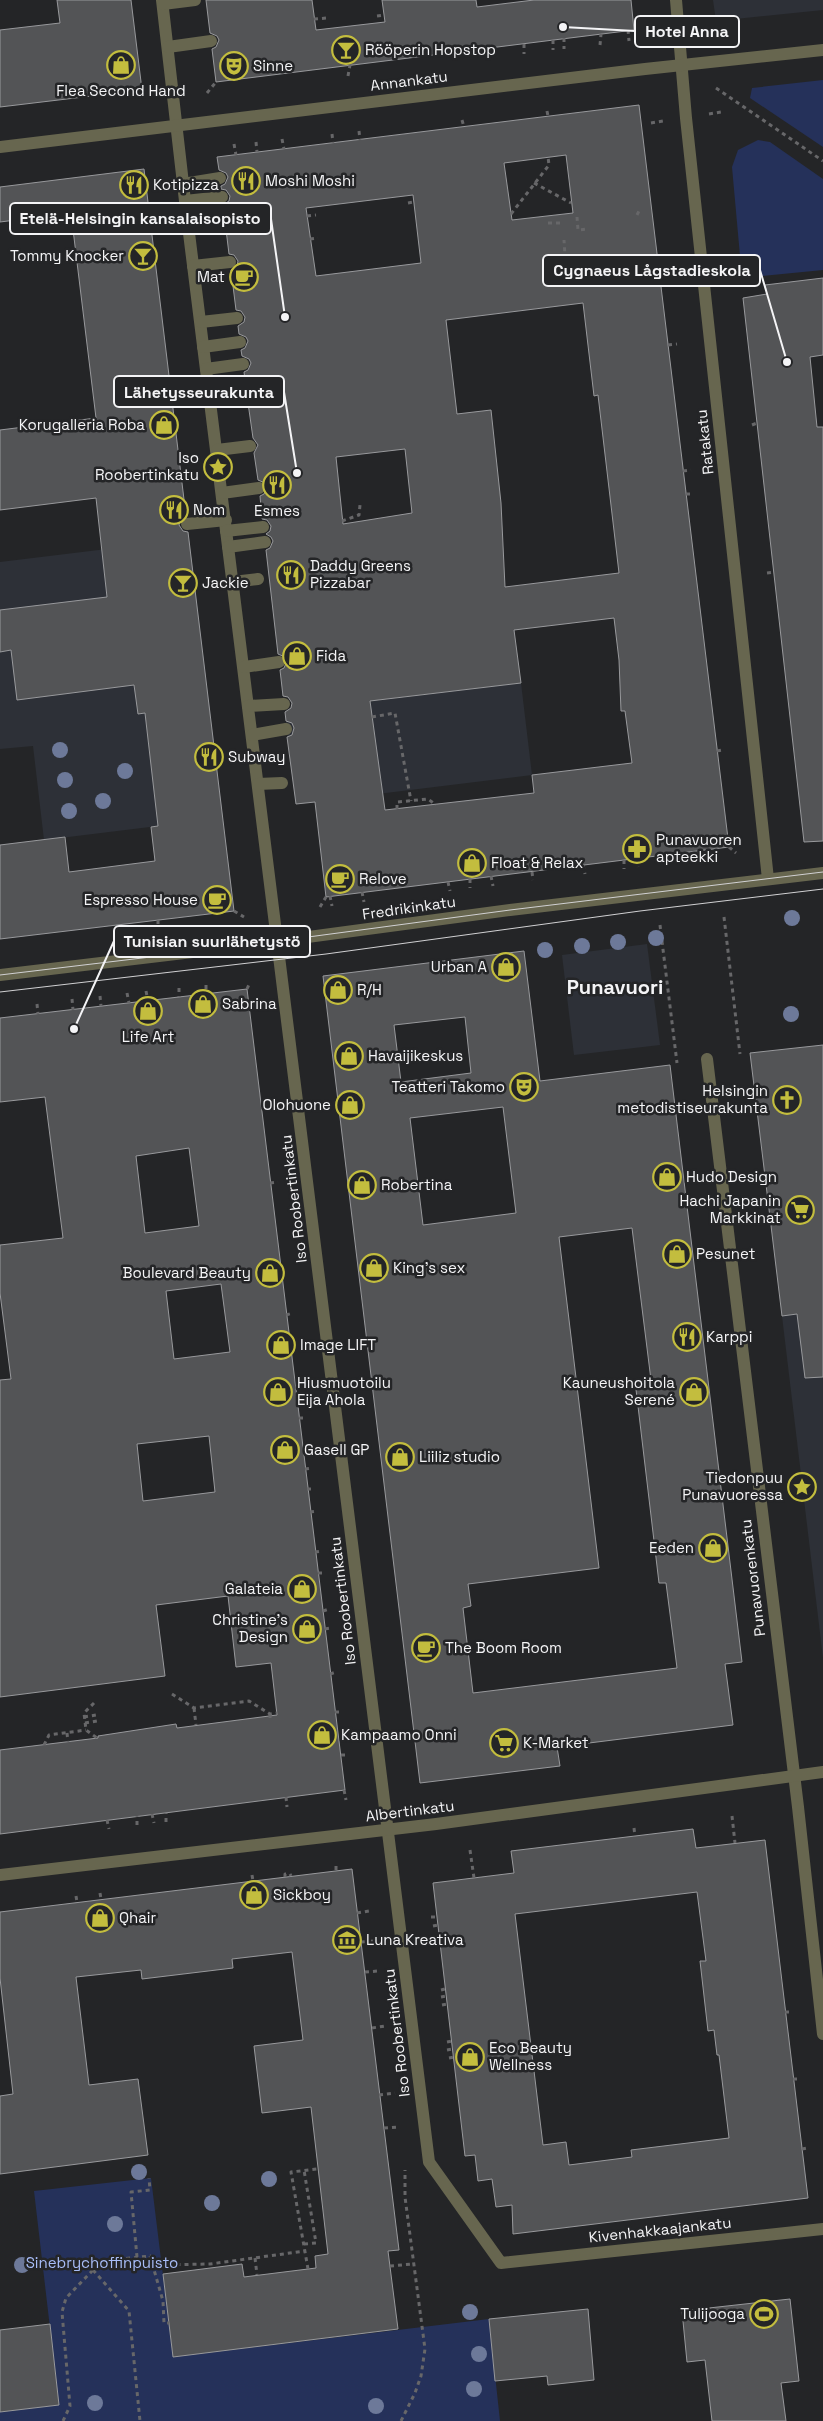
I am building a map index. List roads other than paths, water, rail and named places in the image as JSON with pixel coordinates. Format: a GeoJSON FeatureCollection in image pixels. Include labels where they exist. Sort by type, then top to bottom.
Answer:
{"type":"FeatureCollection","features":[{"type":"Feature","properties":{"kind":"street"},"geometry":{"type":"LineString","coordinates":[[176,125],[163,2],[195,0]]}},
{"type":"Feature","properties":{"kind":"street","name":"Ratakatu"},"geometry":{"type":"LineString","coordinates":[[676,0],[768,879]]}},
{"type":"Feature","properties":{"kind":"street"},"geometry":{"type":"LineString","coordinates":[[168,47],[211,41]]}},
{"type":"Feature","properties":{"kind":"street","name":"Annankatu"},"geometry":{"type":"LineString","coordinates":[[0,147],[682,65],[823,50]]}},
{"type":"Feature","properties":{"kind":"street","name":"Iso Roobertinkatu"},"geometry":{"type":"LineString","coordinates":[[176,125],[429,2162],[501,2263]]}},
{"type":"Feature","properties":{"kind":"street"},"geometry":{"type":"LineString","coordinates":[[183,184],[220,178]]}},
{"type":"Feature","properties":{"kind":"street"},"geometry":{"type":"LineString","coordinates":[[185,201],[222,197]]}},
{"type":"Feature","properties":{"kind":"street"},"geometry":{"type":"LineString","coordinates":[[194,270],[230,265]]}},
{"type":"Feature","properties":{"kind":"street"},"geometry":{"type":"LineString","coordinates":[[201,322],[238,318]]}},
{"type":"Feature","properties":{"kind":"street"},"geometry":{"type":"LineString","coordinates":[[204,347],[240,342]]}},
{"type":"Feature","properties":{"kind":"street"},"geometry":{"type":"LineString","coordinates":[[206,369],[243,364]]}},
{"type":"Feature","properties":{"kind":"street"},"geometry":{"type":"LineString","coordinates":[[209,392],[246,388]]}},
{"type":"Feature","properties":{"kind":"street"},"geometry":{"type":"LineString","coordinates":[[216,450],[250,446]]}},
{"type":"Feature","properties":{"kind":"street"},"geometry":{"type":"LineString","coordinates":[[222,493],[259,488]]}},
{"type":"Feature","properties":{"kind":"street"},"geometry":{"type":"LineString","coordinates":[[187,524],[227,534],[264,534]]}},
{"type":"Feature","properties":{"kind":"street"},"geometry":{"type":"LineString","coordinates":[[233,582],[258,580]]}},
{"type":"Feature","properties":{"kind":"street"},"geometry":{"type":"LineString","coordinates":[[244,667],[279,662]]}},
{"type":"Feature","properties":{"kind":"street"},"geometry":{"type":"LineString","coordinates":[[248,706],[284,704]]}},
{"type":"Feature","properties":{"kind":"street"},"geometry":{"type":"LineString","coordinates":[[252,735],[286,729]]}},
{"type":"Feature","properties":{"kind":"street"},"geometry":{"type":"LineString","coordinates":[[258,784],[282,783]]}},
{"type":"Feature","properties":{"kind":"street","name":"Fredrikinkatu"},"geometry":{"type":"LineString","coordinates":[[0,975],[823,872]]}},
{"type":"Feature","properties":{"kind":"street","name":"Punavuorenkatu"},"geometry":{"type":"LineString","coordinates":[[707,1059],[794,1777],[823,2034]]}},
{"type":"Feature","properties":{"kind":"street","name":"Albertinkatu"},"geometry":{"type":"LineString","coordinates":[[0,1875],[388,1830],[823,1772]]}},
{"type":"Feature","properties":{"kind":"street","name":"Kivenhakkaajankatu"},"geometry":{"type":"LineString","coordinates":[[501,2263],[823,2229]]}},
{"type":"Feature","properties":{"kind":"tram line"},"geometry":{"type":"LineString","coordinates":[[0,975],[823,872]]}},
{"type":"Feature","properties":{"kind":"tram line"},"geometry":{"type":"LineString","coordinates":[[0,992],[326,954],[640,911],[823,889]]}},
{"type":"Feature","properties":{"kind":"place","name":"Hotel Anna"},"geometry":{"type":"Point","coordinates":[563,27]}},
{"type":"Feature","properties":{"kind":"place","name":"Rööperin Hopstop"},"geometry":{"type":"Point","coordinates":[346,50]}},
{"type":"Feature","properties":{"kind":"place","name":"Flea Second Hand"},"geometry":{"type":"Point","coordinates":[121,65]}},
{"type":"Feature","properties":{"kind":"place","name":"Sinne"},"geometry":{"type":"Point","coordinates":[234,66]}},
{"type":"Feature","properties":{"kind":"place","name":"Moshi Moshi"},"geometry":{"type":"Point","coordinates":[246,181]}},
{"type":"Feature","properties":{"kind":"place","name":"Kotipizza"},"geometry":{"type":"Point","coordinates":[134,185]}},
{"type":"Feature","properties":{"kind":"place","name":"Tommy Knocker"},"geometry":{"type":"Point","coordinates":[143,256]}},
{"type":"Feature","properties":{"kind":"place","name":"Mat"},"geometry":{"type":"Point","coordinates":[244,277]}},
{"type":"Feature","properties":{"kind":"place","name":"Etelä-Helsingin kansalaisopisto"},"geometry":{"type":"Point","coordinates":[285,317]}},
{"type":"Feature","properties":{"kind":"place","name":"Cygnaeus Lågstadieskola"},"geometry":{"type":"Point","coordinates":[787,362]}},
{"type":"Feature","properties":{"kind":"place","name":"Korugalleria Roba"},"geometry":{"type":"Point","coordinates":[164,425]}},
{"type":"Feature","properties":{"kind":"place","name":"Iso Roobertinkatu"},"geometry":{"type":"Point","coordinates":[218,467]}},
{"type":"Feature","properties":{"kind":"place","name":"Lähetysseurakunta"},"geometry":{"type":"Point","coordinates":[297,473]}},
{"type":"Feature","properties":{"kind":"place","name":"Esmes"},"geometry":{"type":"Point","coordinates":[277,485]}},
{"type":"Feature","properties":{"kind":"place","name":"Nom"},"geometry":{"type":"Point","coordinates":[174,510]}},
{"type":"Feature","properties":{"kind":"place","name":"Daddy Greens Pizzabar"},"geometry":{"type":"Point","coordinates":[291,575]}},
{"type":"Feature","properties":{"kind":"place","name":"Jackie"},"geometry":{"type":"Point","coordinates":[183,583]}},
{"type":"Feature","properties":{"kind":"place","name":"Fida"},"geometry":{"type":"Point","coordinates":[297,656]}},
{"type":"Feature","properties":{"kind":"place","name":"Subway"},"geometry":{"type":"Point","coordinates":[209,757]}},
{"type":"Feature","properties":{"kind":"place","name":"Punavuoren apteekki"},"geometry":{"type":"Point","coordinates":[637,849]}},
{"type":"Feature","properties":{"kind":"place","name":"Float & Relax"},"geometry":{"type":"Point","coordinates":[472,863]}},
{"type":"Feature","properties":{"kind":"place","name":"Relove"},"geometry":{"type":"Point","coordinates":[340,879]}},
{"type":"Feature","properties":{"kind":"place","name":"Espresso House"},"geometry":{"type":"Point","coordinates":[217,900]}},
{"type":"Feature","properties":{"kind":"place","name":"Urban A"},"geometry":{"type":"Point","coordinates":[506,967]}},
{"type":"Feature","properties":{"kind":"place","name":"R/H"},"geometry":{"type":"Point","coordinates":[338,990]}},
{"type":"Feature","properties":{"kind":"place","name":"Sabrina"},"geometry":{"type":"Point","coordinates":[203,1004]}},
{"type":"Feature","properties":{"kind":"place","name":"Life Art"},"geometry":{"type":"Point","coordinates":[148,1011]}},
{"type":"Feature","properties":{"kind":"place","name":"Tunisian suurlähetystö"},"geometry":{"type":"Point","coordinates":[74,1029]}},
{"type":"Feature","properties":{"kind":"place","name":"Havaijikeskus"},"geometry":{"type":"Point","coordinates":[349,1056]}},
{"type":"Feature","properties":{"kind":"place","name":"Teatteri Takomo"},"geometry":{"type":"Point","coordinates":[524,1087]}},
{"type":"Feature","properties":{"kind":"place","name":"Helsingin metodistiseurakunta"},"geometry":{"type":"Point","coordinates":[787,1100]}},
{"type":"Feature","properties":{"kind":"place","name":"Olohuone"},"geometry":{"type":"Point","coordinates":[350,1105]}},
{"type":"Feature","properties":{"kind":"place","name":"Hudo Design"},"geometry":{"type":"Point","coordinates":[667,1177]}},
{"type":"Feature","properties":{"kind":"place","name":"Robertina"},"geometry":{"type":"Point","coordinates":[362,1185]}},
{"type":"Feature","properties":{"kind":"place","name":"Hachi Japanin Markkinat"},"geometry":{"type":"Point","coordinates":[800,1210]}},
{"type":"Feature","properties":{"kind":"place","name":"Pesunet"},"geometry":{"type":"Point","coordinates":[677,1254]}},
{"type":"Feature","properties":{"kind":"place","name":"King's sex"},"geometry":{"type":"Point","coordinates":[374,1268]}},
{"type":"Feature","properties":{"kind":"place","name":"Boulevard Beauty"},"geometry":{"type":"Point","coordinates":[270,1273]}},
{"type":"Feature","properties":{"kind":"place","name":"Karppi"},"geometry":{"type":"Point","coordinates":[687,1337]}},
{"type":"Feature","properties":{"kind":"place","name":"Image LIFT"},"geometry":{"type":"Point","coordinates":[281,1345]}},
{"type":"Feature","properties":{"kind":"place","name":"Hiusmuotoilu Eija Ahola"},"geometry":{"type":"Point","coordinates":[278,1392]}},
{"type":"Feature","properties":{"kind":"place","name":"Kauneushoitola Serené"},"geometry":{"type":"Point","coordinates":[694,1392]}},
{"type":"Feature","properties":{"kind":"place","name":"Gasell GP"},"geometry":{"type":"Point","coordinates":[285,1450]}},
{"type":"Feature","properties":{"kind":"place","name":"Liiliz studio"},"geometry":{"type":"Point","coordinates":[400,1457]}},
{"type":"Feature","properties":{"kind":"place","name":"Tiedonpuu Punavuoressa"},"geometry":{"type":"Point","coordinates":[802,1487]}},
{"type":"Feature","properties":{"kind":"place","name":"Eeden"},"geometry":{"type":"Point","coordinates":[713,1548]}},
{"type":"Feature","properties":{"kind":"place","name":"Galateia"},"geometry":{"type":"Point","coordinates":[302,1589]}},
{"type":"Feature","properties":{"kind":"place","name":"Christine's Design"},"geometry":{"type":"Point","coordinates":[307,1629]}},
{"type":"Feature","properties":{"kind":"place","name":"The Boom Room"},"geometry":{"type":"Point","coordinates":[426,1648]}},
{"type":"Feature","properties":{"kind":"place","name":"Kampaamo Onni"},"geometry":{"type":"Point","coordinates":[322,1735]}},
{"type":"Feature","properties":{"kind":"place","name":"K-Market"},"geometry":{"type":"Point","coordinates":[504,1743]}},
{"type":"Feature","properties":{"kind":"place","name":"Sickboy"},"geometry":{"type":"Point","coordinates":[254,1895]}},
{"type":"Feature","properties":{"kind":"place","name":"Qhair"},"geometry":{"type":"Point","coordinates":[100,1918]}},
{"type":"Feature","properties":{"kind":"place","name":"Luna Kreativa"},"geometry":{"type":"Point","coordinates":[347,1940]}},
{"type":"Feature","properties":{"kind":"place","name":"Eco Beauty Wellness"},"geometry":{"type":"Point","coordinates":[470,2057]}},
{"type":"Feature","properties":{"kind":"place","name":"Tulijooga"},"geometry":{"type":"Point","coordinates":[764,2314]}},
{"type":"Feature","properties":{"kind":"district","name":"Punavuori"},"geometry":{"type":"Point","coordinates":[615,987]}},
{"type":"Feature","properties":{"kind":"park label","name":"Sinebrychoffinpuisto"},"geometry":{"type":"Point","coordinates":[102,2263]}}]}
